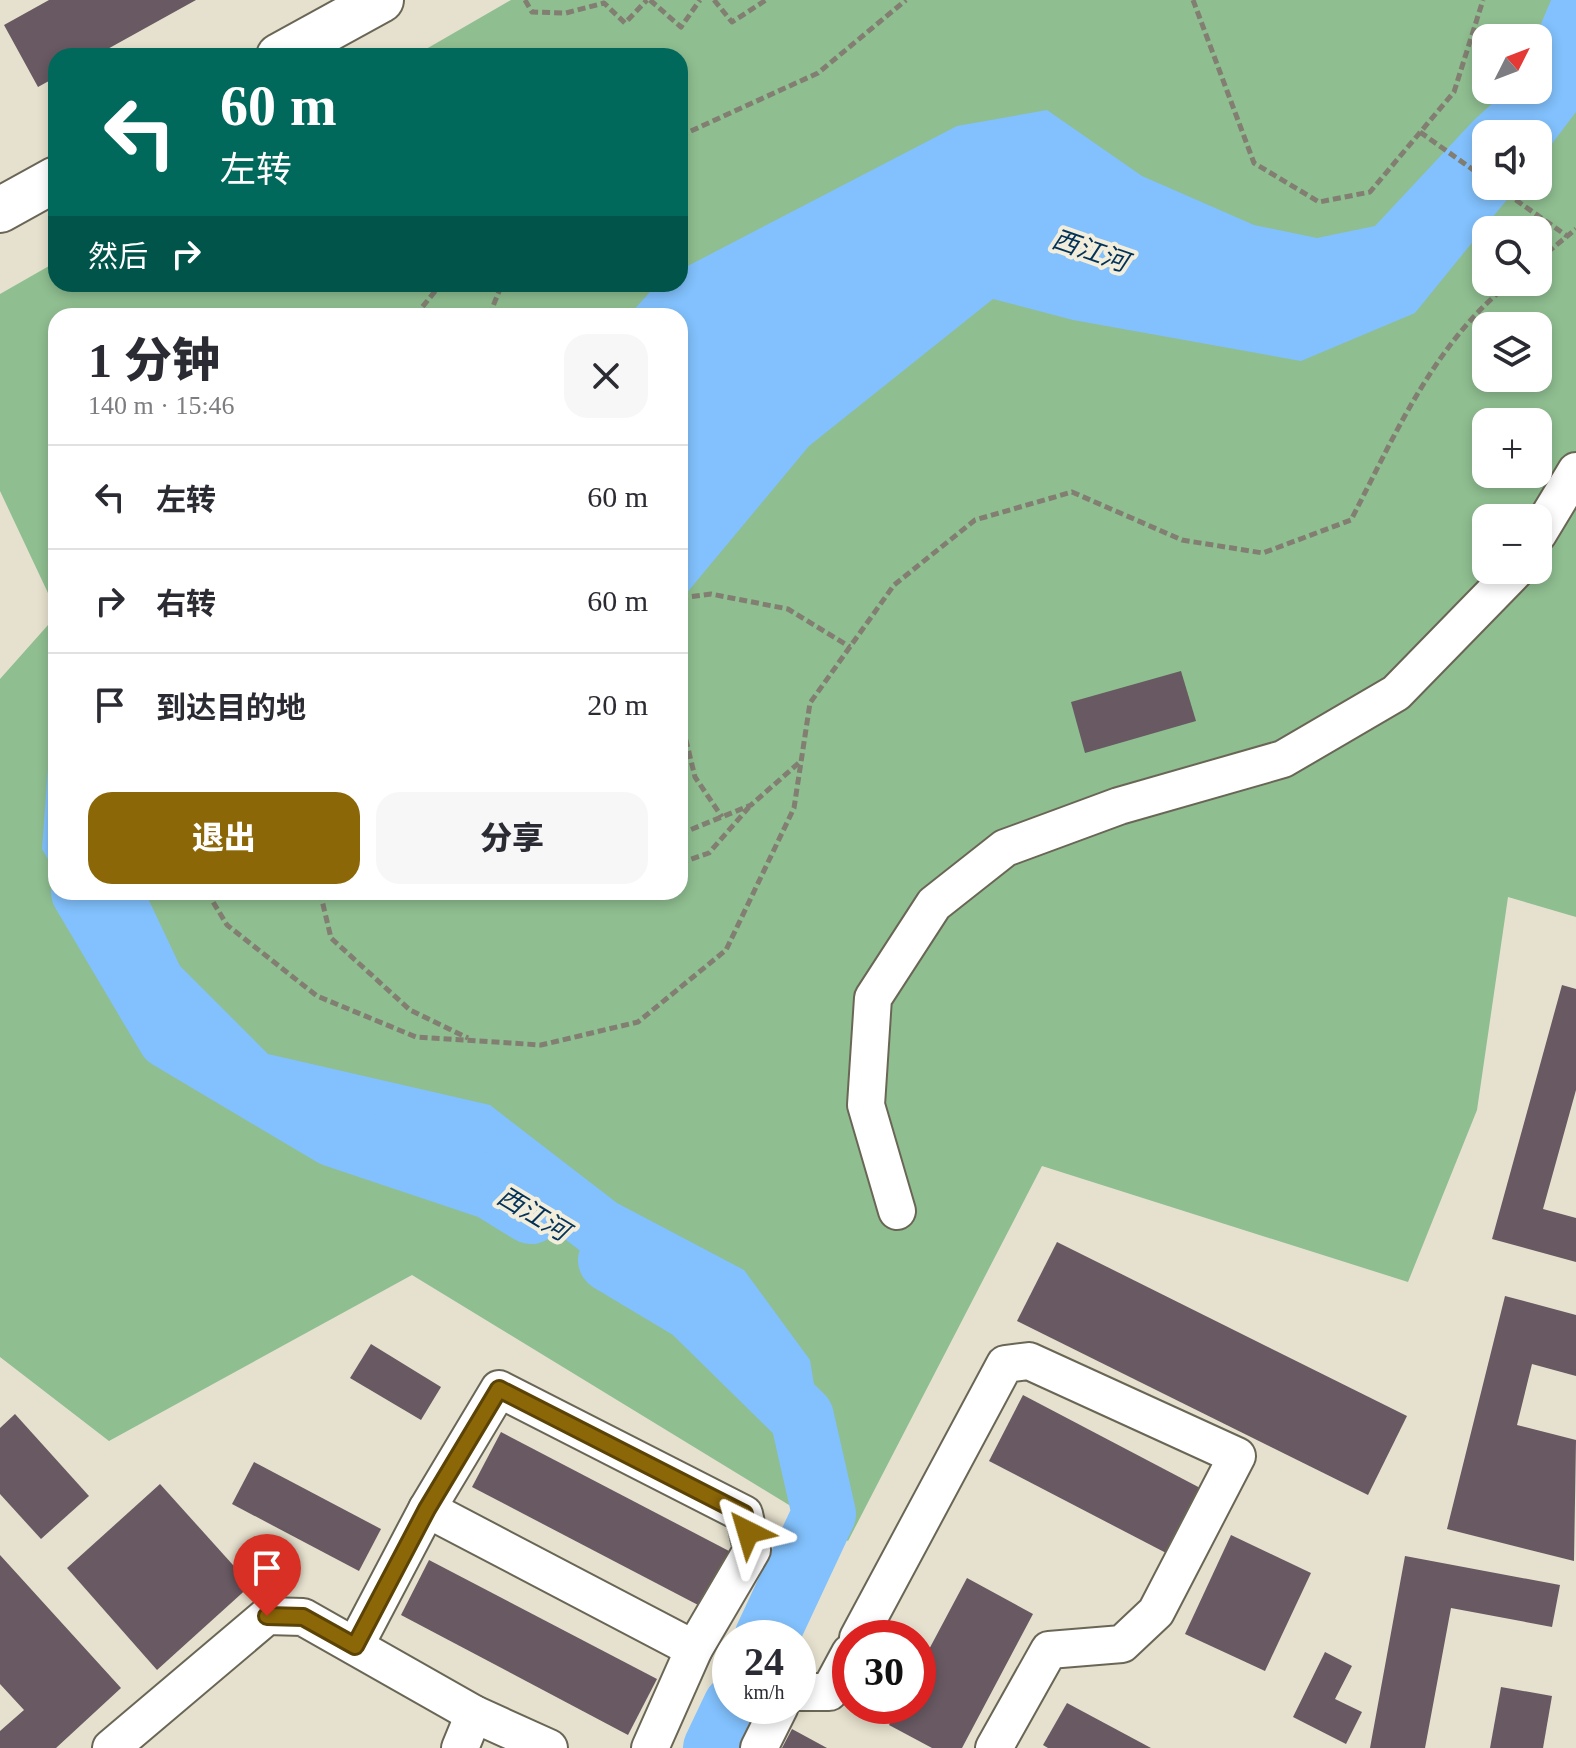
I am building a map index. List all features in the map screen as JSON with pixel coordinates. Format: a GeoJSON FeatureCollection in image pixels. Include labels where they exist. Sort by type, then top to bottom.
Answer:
{"type":"FeatureCollection","features":[{"type":"Feature","properties":{"kind":"street"},"geometry":{"type":"LineString","coordinates":[[294,48],[381,0]]}},
{"type":"Feature","properties":{"kind":"street"},"geometry":{"type":"LineString","coordinates":[[0,210],[48,183]]}},
{"type":"Feature","properties":{"kind":"street"},"geometry":{"type":"LineString","coordinates":[[1552,511],[1576,471]]}},
{"type":"Feature","properties":{"kind":"street"},"geometry":{"type":"LineString","coordinates":[[897,1211],[866,1105],[873,998],[934,904],[1005,848],[1119,806],[1283,759],[1396,693],[1502,584]]}},
{"type":"Feature","properties":{"kind":"street"},"geometry":{"type":"LineString","coordinates":[[868,1620],[1005,1364],[1029,1361],[1237,1456],[1156,1612],[1122,1644],[1049,1650],[994,1748]]}},
{"type":"Feature","properties":{"kind":"street"},"geometry":{"type":"LineString","coordinates":[[355,1646],[427,1509],[499,1389],[744,1514],[752,1550],[694,1649],[650,1748]]}},
{"type":"Feature","properties":{"kind":"street"},"geometry":{"type":"LineString","coordinates":[[427,1509],[694,1649]]}},
{"type":"Feature","properties":{"kind":"street"},"geometry":{"type":"LineString","coordinates":[[111,1748],[267,1616],[303,1617],[474,1714],[549,1748]]}},
{"type":"Feature","properties":{"kind":"street"},"geometry":{"type":"LineString","coordinates":[[460,1748],[474,1714]]}},
{"type":"Feature","properties":{"kind":"street"},"geometry":{"type":"LineString","coordinates":[[759,1748],[771,1724]]}},
{"type":"Feature","properties":{"kind":"path"},"geometry":{"type":"LineString","coordinates":[[525,0],[532,12],[566,13],[604,3],[625,23],[649,0],[681,27],[700,0]]}},
{"type":"Feature","properties":{"kind":"path"},"geometry":{"type":"LineString","coordinates":[[714,0],[732,22],[766,0]]}},
{"type":"Feature","properties":{"kind":"path"},"geometry":{"type":"LineString","coordinates":[[688,132],[818,73],[906,0]]}},
{"type":"Feature","properties":{"kind":"path"},"geometry":{"type":"LineString","coordinates":[[1193,0],[1254,163],[1319,202],[1370,192],[1454,92],[1483,0]]}},
{"type":"Feature","properties":{"kind":"path"},"geometry":{"type":"LineString","coordinates":[[1420,132],[1472,169]]}},
{"type":"Feature","properties":{"kind":"path"},"geometry":{"type":"LineString","coordinates":[[1516,200],[1567,236]]}},
{"type":"Feature","properties":{"kind":"path"},"geometry":{"type":"LineString","coordinates":[[1552,248],[1576,229]]}},
{"type":"Feature","properties":{"kind":"path"},"geometry":{"type":"LineString","coordinates":[[422,308],[434,292]]}},
{"type":"Feature","properties":{"kind":"path"},"geometry":{"type":"LineString","coordinates":[[212,900],[227,925],[317,996],[416,1037],[541,1045],[638,1022],[726,950],[794,808],[810,703],[894,585],[975,520],[1072,492],[1182,540],[1263,553],[1351,520],[1420,386],[1484,303],[1493,296]]}},
{"type":"Feature","properties":{"kind":"path"},"geometry":{"type":"LineString","coordinates":[[688,597],[711,594],[788,609],[850,647]]}},
{"type":"Feature","properties":{"kind":"path"},"geometry":{"type":"LineString","coordinates":[[688,749],[695,777],[722,817]]}},
{"type":"Feature","properties":{"kind":"path"},"geometry":{"type":"LineString","coordinates":[[688,860],[709,853],[751,805],[802,760]]}},
{"type":"Feature","properties":{"kind":"path"},"geometry":{"type":"LineString","coordinates":[[688,831],[751,805]]}},
{"type":"Feature","properties":{"kind":"path"},"geometry":{"type":"LineString","coordinates":[[322,900],[331,938],[410,1010],[474,1041]]}},
{"type":"Feature","properties":{"kind":"green space"},"geometry":{"type":"Polygon","coordinates":[[[511,0],[1576,0],[1576,917],[1508,897],[1477,1110],[1408,1282],[1042,1166],[848,1541],[412,1275],[109,1441],[0,1357],[0,679],[48,625],[48,900],[688,900],[688,308],[48,308],[48,593],[0,491],[0,294],[48,267],[48,292],[688,292],[688,48],[428,48],[511,0]]]}},
{"type":"Feature","properties":{"kind":"water"},"geometry":{"type":"Polygon","coordinates":[[[1551,0],[1576,0],[1576,112],[1552,144],[1552,120],[1474,120],[1492,104],[1552,104],[1552,24],[1541,24],[1551,0]]]}},
{"type":"Feature","properties":{"kind":"water"},"geometry":{"type":"Polygon","coordinates":[[[1047,110],[1142,176],[1254,225],[1317,238],[1375,226],[1472,122],[1472,200],[1507,200],[1494,216],[1472,216],[1472,243],[1415,313],[1301,361],[1073,320],[993,299],[809,446],[688,591],[688,308],[636,308],[650,292],[688,292],[688,266],[957,126],[1047,110]]]}},
{"type":"Feature","properties":{"kind":"water"},"geometry":{"type":"Polygon","coordinates":[[[48,768],[48,859],[42,849],[48,768]]]}},
{"type":"Feature","properties":{"kind":"water"},"geometry":{"type":"Polygon","coordinates":[[[72,900],[149,900],[180,966],[268,1054],[490,1105],[617,1203],[744,1270],[810,1360],[822,1434],[718,1312],[637,1294],[520,1205],[150,1038],[72,900]]]}},
{"type":"Feature","properties":{"kind":"building"},"geometry":{"type":"Polygon","coordinates":[[[49,0],[196,0],[109,48],[48,48],[48,81],[38,87],[4,25],[49,0]]]}},
{"type":"Feature","properties":{"kind":"building"},"geometry":{"type":"Polygon","coordinates":[[[1181,671],[1196,721],[1085,753],[1071,702],[1181,671]]]}},
{"type":"Feature","properties":{"kind":"building"},"geometry":{"type":"Polygon","coordinates":[[[1562,985],[1576,989],[1576,1090],[1543,1209],[1576,1218],[1576,1262],[1492,1239],[1562,985]]]}},
{"type":"Feature","properties":{"kind":"building"},"geometry":{"type":"Polygon","coordinates":[[[1057,1242],[1407,1416],[1368,1495],[1017,1321],[1057,1242]]]}},
{"type":"Feature","properties":{"kind":"building"},"geometry":{"type":"Polygon","coordinates":[[[1505,1296],[1576,1315],[1576,1376],[1532,1364],[1517,1425],[1576,1440],[1574,1561],[1447,1529],[1505,1296]]]}},
{"type":"Feature","properties":{"kind":"building"},"geometry":{"type":"Polygon","coordinates":[[[371,1344],[441,1387],[421,1420],[350,1378],[371,1344]]]}},
{"type":"Feature","properties":{"kind":"building"},"geometry":{"type":"Polygon","coordinates":[[[1023,1395],[1204,1490],[1170,1555],[989,1461],[1023,1395]]]}},
{"type":"Feature","properties":{"kind":"building"},"geometry":{"type":"Polygon","coordinates":[[[15,1414],[89,1496],[41,1539],[0,1494],[0,1428],[15,1414]]]}},
{"type":"Feature","properties":{"kind":"building"},"geometry":{"type":"Polygon","coordinates":[[[501,1432],[729,1551],[700,1606],[472,1487],[501,1432]]]}},
{"type":"Feature","properties":{"kind":"building"},"geometry":{"type":"Polygon","coordinates":[[[254,1462],[381,1529],[359,1571],[232,1504],[254,1462]]]}},
{"type":"Feature","properties":{"kind":"building"},"geometry":{"type":"Polygon","coordinates":[[[160,1484],[251,1585],[157,1670],[67,1568],[160,1484]]]}},
{"type":"Feature","properties":{"kind":"building"},"geometry":{"type":"Polygon","coordinates":[[[1231,1535],[1311,1573],[1265,1671],[1185,1634],[1231,1535]]]}},
{"type":"Feature","properties":{"kind":"building"},"geometry":{"type":"Polygon","coordinates":[[[0,1555],[121,1688],[56,1748],[0,1748],[0,1731],[24,1710],[0,1684],[0,1555]]]}},
{"type":"Feature","properties":{"kind":"building"},"geometry":{"type":"Polygon","coordinates":[[[1405,1556],[1560,1585],[1552,1627],[1451,1608],[1425,1748],[1370,1748],[1405,1556]]]}},
{"type":"Feature","properties":{"kind":"building"},"geometry":{"type":"Polygon","coordinates":[[[429,1560],[657,1679],[628,1735],[401,1615],[429,1560]]]}},
{"type":"Feature","properties":{"kind":"building"},"geometry":{"type":"Polygon","coordinates":[[[967,1578],[1033,1614],[962,1748],[932,1748],[889,1725],[936,1724],[936,1636],[967,1578]]]}},
{"type":"Feature","properties":{"kind":"building"},"geometry":{"type":"Polygon","coordinates":[[[1325,1652],[1352,1666],[1335,1699],[1362,1712],[1346,1744],[1293,1717],[1325,1652]]]}},
{"type":"Feature","properties":{"kind":"building"},"geometry":{"type":"Polygon","coordinates":[[[1501,1687],[1552,1696],[1543,1748],[1490,1748],[1501,1687]]]}},
{"type":"Feature","properties":{"kind":"building"},"geometry":{"type":"Polygon","coordinates":[[[1067,1703],[1151,1748],[1048,1748],[1043,1745],[1067,1703]]]}},
{"type":"Feature","properties":{"kind":"building"},"geometry":{"type":"Polygon","coordinates":[[[792,1729],[827,1748],[782,1748],[792,1729]]]}},
{"type":"Feature","properties":{"kind":"waterway","name":"西江河"},"geometry":{"type":"LineString","coordinates":[[88,900],[169,1037],[334,1135],[492,1188],[531,1212]]}},
{"type":"Feature","properties":{"kind":"waterway","name":"西江河"},"geometry":{"type":"LineString","coordinates":[[610,1260],[692,1309],[802,1417],[824,1514],[774,1620]]}},
{"type":"Feature","properties":{"kind":"waterway","name":"西江河"},"geometry":{"type":"LineString","coordinates":[[715,1748],[726,1724]]}},
{"type":"Feature","properties":{"kind":"route"},"geometry":{"type":"LineString","coordinates":[[267,1616],[303,1617],[355,1646],[427,1509],[499,1389],[744,1514],[748,1532]]}}]}
